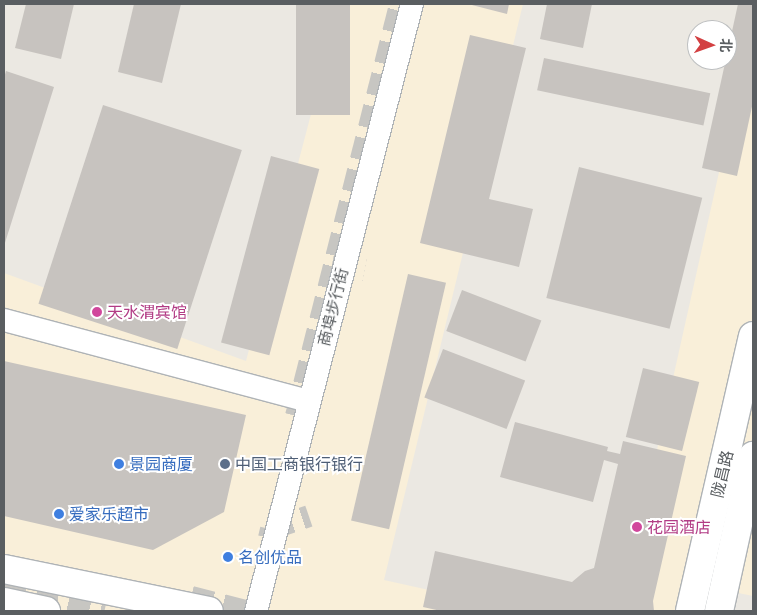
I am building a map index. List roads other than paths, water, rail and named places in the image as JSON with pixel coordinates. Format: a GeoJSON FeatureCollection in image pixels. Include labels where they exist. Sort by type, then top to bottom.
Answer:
{"type":"FeatureCollection","features":[{"type":"Feature","properties":{"kind":"main road","name":"陇昌路"},"geometry":{"type":"LineString","coordinates":[[690,611],[753,336]]}},
{"type":"Feature","properties":{"kind":"main road","name":"陇昌路"},"geometry":{"type":"LineString","coordinates":[[719,611],[753,456]]}},
{"type":"Feature","properties":{"kind":"main road"},"geometry":{"type":"LineString","coordinates":[[4,569],[210,611]]}},
{"type":"Feature","properties":{"kind":"main road"},"geometry":{"type":"LineString","coordinates":[[4,602],[46,611]]}},
{"type":"Feature","properties":{"kind":"street","name":"商埠步行街"},"geometry":{"type":"LineString","coordinates":[[256,611],[412,4]]}},
{"type":"Feature","properties":{"kind":"street"},"geometry":{"type":"LineString","coordinates":[[4,320],[309,401]]}},
{"type":"Feature","properties":{"kind":"tunnel"},"geometry":{"type":"LineString","coordinates":[[296,416],[400,4]]}},
{"type":"Feature","properties":{"kind":"tunnel"},"geometry":{"type":"LineString","coordinates":[[332,264],[364,270]]}},
{"type":"Feature","properties":{"kind":"tunnel"},"geometry":{"type":"LineString","coordinates":[[269,538],[271,529],[309,516]]}},
{"type":"Feature","properties":{"kind":"tunnel"},"geometry":{"type":"LineString","coordinates":[[4,588],[104,611]]}},
{"type":"Feature","properties":{"kind":"tunnel"},"geometry":{"type":"LineString","coordinates":[[191,597],[246,611]]}},
{"type":"Feature","properties":{"kind":"place","name":"天水渭宾馆"},"geometry":{"type":"Point","coordinates":[97,312]}},
{"type":"Feature","properties":{"kind":"place","name":"景园商厦"},"geometry":{"type":"Point","coordinates":[119,464]}},
{"type":"Feature","properties":{"kind":"place","name":"中国工商银行银行"},"geometry":{"type":"Point","coordinates":[225,464]}},
{"type":"Feature","properties":{"kind":"place","name":"爱家乐超市"},"geometry":{"type":"Point","coordinates":[59,514]}},
{"type":"Feature","properties":{"kind":"place","name":"花园酒店"},"geometry":{"type":"Point","coordinates":[637,527]}},
{"type":"Feature","properties":{"kind":"place","name":"名创优品"},"geometry":{"type":"Point","coordinates":[228,557]}}]}
